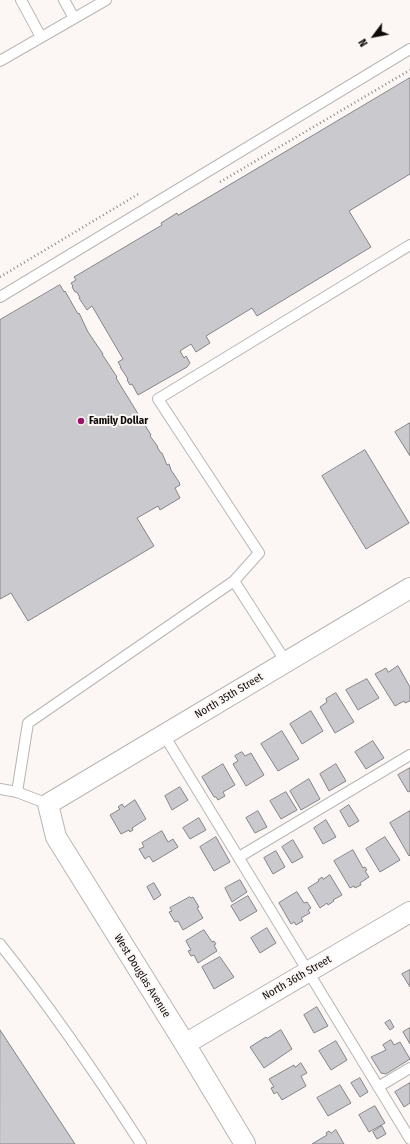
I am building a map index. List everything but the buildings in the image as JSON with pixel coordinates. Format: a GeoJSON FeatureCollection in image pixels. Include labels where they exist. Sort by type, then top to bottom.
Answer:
{"type":"FeatureCollection","features":[{"type":"Feature","properties":{"kind":"street","name":"North 35th Street"},"geometry":{"type":"LineString","coordinates":[[48,804],[410,588]]}},
{"type":"Feature","properties":{"kind":"street","name":"West Douglas Avenue"},"geometry":{"type":"LineString","coordinates":[[48,804],[56,837],[185,1044],[245,1144]]}},
{"type":"Feature","properties":{"kind":"street","name":"North 36th Street"},"geometry":{"type":"LineString","coordinates":[[185,1044],[410,912]]}},
{"type":"Feature","properties":{"kind":"lane"},"geometry":{"type":"LineString","coordinates":[[21,0],[42,37]]}},
{"type":"Feature","properties":{"kind":"lane"},"geometry":{"type":"LineString","coordinates":[[64,0],[74,18]]}},
{"type":"Feature","properties":{"kind":"lane"},"geometry":{"type":"LineString","coordinates":[[0,61],[106,0]]}},
{"type":"Feature","properties":{"kind":"lane"},"geometry":{"type":"LineString","coordinates":[[0,297],[410,49]]}},
{"type":"Feature","properties":{"kind":"lane"},"geometry":{"type":"LineString","coordinates":[[17,792],[28,723],[234,581],[259,553],[158,399],[410,245]]}},
{"type":"Feature","properties":{"kind":"lane"},"geometry":{"type":"LineString","coordinates":[[234,581],[286,662]]}},
{"type":"Feature","properties":{"kind":"lane"},"geometry":{"type":"LineString","coordinates":[[164,735],[410,1139]]}},
{"type":"Feature","properties":{"kind":"lane"},"geometry":{"type":"LineString","coordinates":[[239,857],[410,755]]}},
{"type":"Feature","properties":{"kind":"lane"},"geometry":{"type":"LineString","coordinates":[[0,789],[17,792],[48,804]]}},
{"type":"Feature","properties":{"kind":"lane"},"geometry":{"type":"LineString","coordinates":[[0,944],[104,1086],[141,1144]]}},
{"type":"Feature","properties":{"kind":"lane"},"geometry":{"type":"LineString","coordinates":[[378,1087],[410,1068]]}},
{"type":"Feature","properties":{"kind":"path"},"geometry":{"type":"LineString","coordinates":[[220,183],[410,70]]}},
{"type":"Feature","properties":{"kind":"path"},"geometry":{"type":"LineString","coordinates":[[0,277],[144,191]]}},
{"type":"Feature","properties":{"kind":"place","name":"Family Dollar"},"geometry":{"type":"Point","coordinates":[81,421]}}]}
